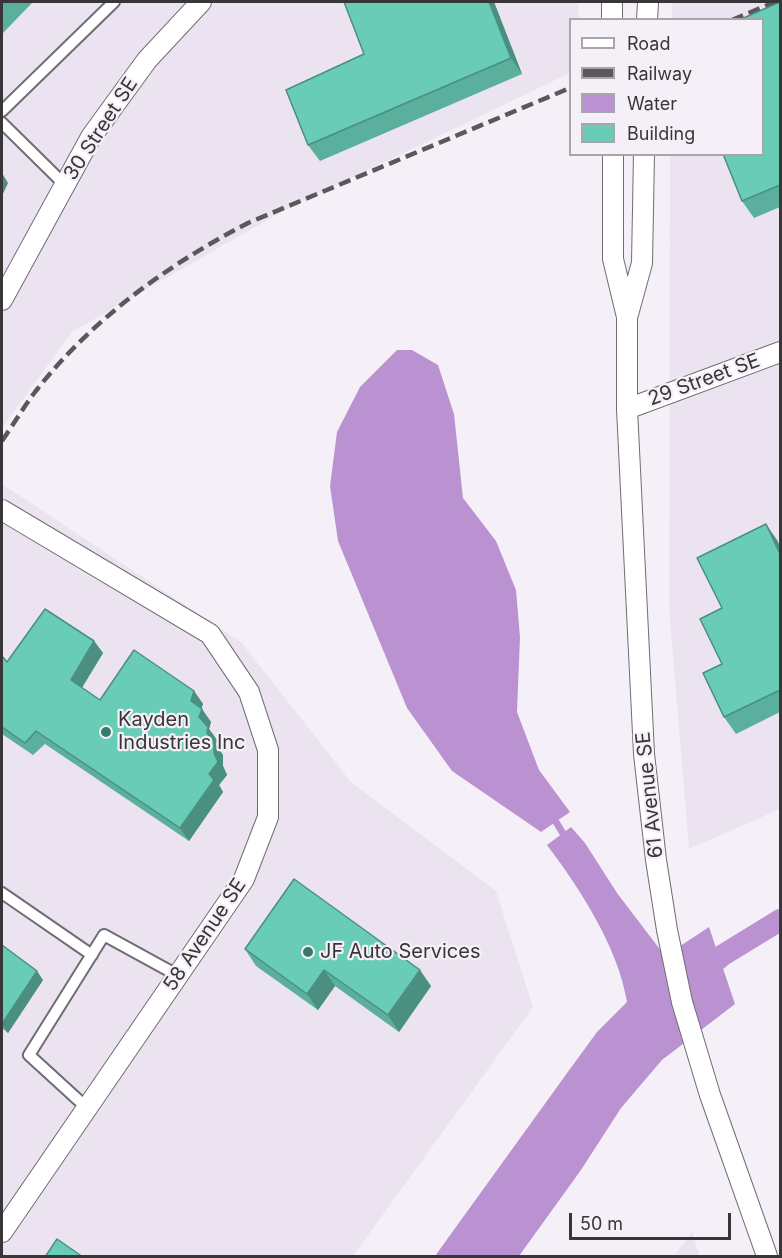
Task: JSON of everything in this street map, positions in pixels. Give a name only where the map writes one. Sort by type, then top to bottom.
[{"type":"street","name":"30 Street SE","points":[[2,300],[91,137],[147,60],[201,2]]},
{"type":"street","points":[[612,2],[612,18]]},
{"type":"street","points":[[647,18],[648,2]]},
{"type":"street","name":"61 Avenue SE","points":[[613,156],[612,259],[627,317],[627,409],[644,754],[667,930],[682,1002],[710,1095],[768,1257]]},
{"type":"street","name":"61 Avenue SE","points":[[627,317],[642,263],[645,156]]},
{"type":"street","name":"29 Street SE","points":[[627,409],[780,352]]},
{"type":"street","name":"58 Avenue SE","points":[[2,510],[210,634],[249,692],[268,750],[268,817],[244,879],[2,1232]]},
{"type":"lane","points":[[2,111],[114,2]]},
{"type":"lane","points":[[2,123],[65,185]]},
{"type":"lane","points":[[2,893],[92,955]]},
{"type":"lane","points":[[87,1108],[29,1055],[104,935],[177,975]]},
{"type":"shaded area","points":[[2,2],[578,2],[579,18],[569,18],[569,73],[283,211],[72,332],[2,428]]},
{"type":"shaded area","points":[[672,2],[780,2],[780,809],[689,849],[669,608],[670,156],[764,156],[764,18],[672,18]]},
{"type":"shaded area","points":[[2,484],[241,642],[351,782],[496,891],[533,1007],[353,1256],[2,1256]]},
{"type":"shaded area","points":[[692,1232],[700,1256],[674,1256]]},
{"type":"water","points":[[397,350],[412,350],[438,365],[454,414],[463,498],[496,541],[516,590],[520,637],[517,712],[539,770],[570,812],[541,832],[452,771],[407,708],[338,541],[330,486],[337,432],[360,387]]},
{"type":"water","points":[[571,827],[585,843],[617,893],[665,956],[709,927],[735,1004],[662,1060],[621,1108],[581,1170],[519,1256],[435,1256],[597,1032],[627,1002],[615,960],[596,919],[547,845]]},
{"type":"building","points":[[344,2],[489,2],[511,58],[308,145],[286,90],[364,54]]},
{"type":"building","points":[[780,2],[780,185],[742,201],[724,156],[764,156],[764,18],[744,18]]},
{"type":"building","points":[[766,524],[780,554],[780,690],[724,717],[703,673],[722,664],[700,619],[722,608],[697,558]]},
{"type":"building","name":"Kayden Industries Inc","points":[[45,609],[94,641],[71,680],[100,700],[134,650],[194,691],[191,701],[202,709],[199,717],[208,727],[207,733],[214,742],[214,753],[218,762],[209,774],[214,780],[180,828],[36,731],[25,743],[2,727],[2,656],[7,662]]},
{"type":"building","points":[[294,879],[420,970],[388,1015],[324,970],[307,994],[245,949]]},
{"type":"building","points":[[2,945],[37,971],[2,1024]]},
{"type":"building","points":[[57,1239],[83,1257],[45,1257]]},
{"type":"waterway","points":[[556,822],[567,840]]},
{"type":"waterway","points":[[696,977],[723,955],[780,920]]},
{"type":"railway","points":[[737,18],[775,2]]},
{"type":"railway","points":[[2,441],[35,392],[81,341],[132,296],[188,257],[248,223],[569,88]]},
{"type":"place","name":"Kayden Industries Inc","points":[[106,732]]},
{"type":"place","name":"JF Auto Services","points":[[308,952]]}]
